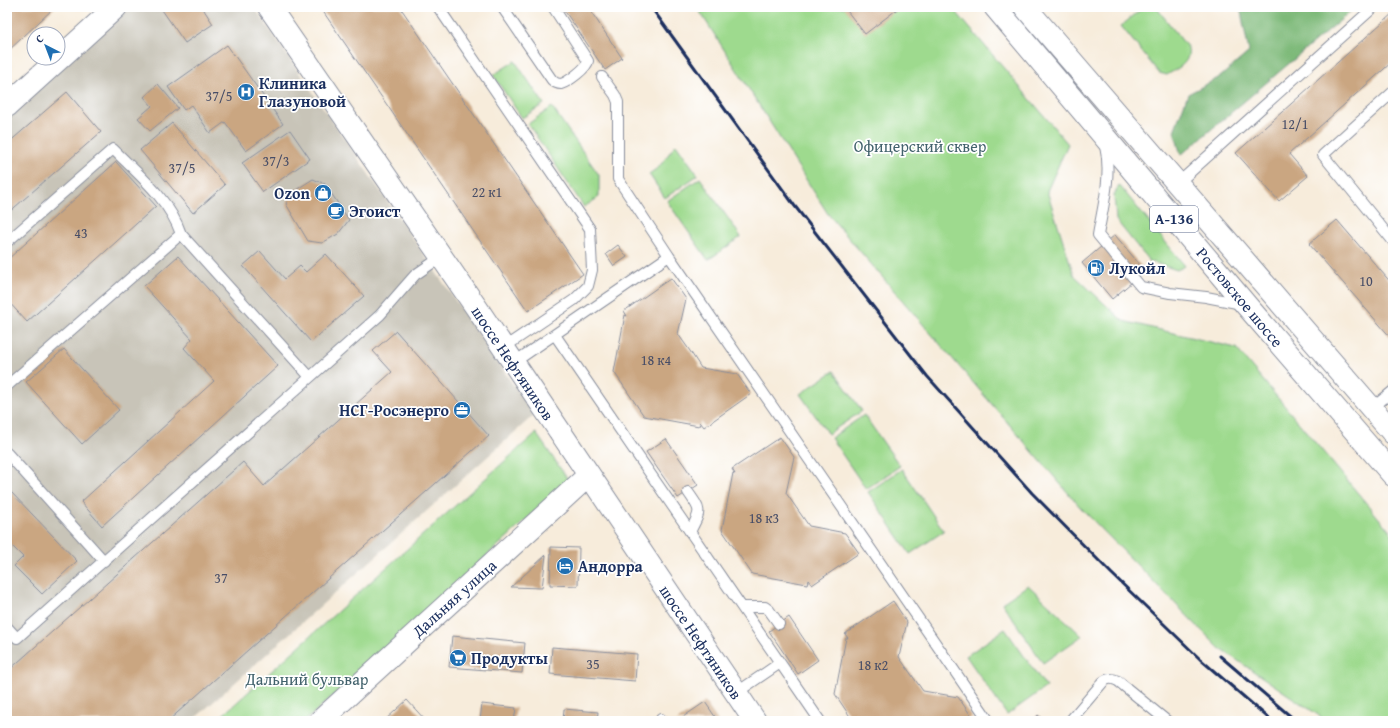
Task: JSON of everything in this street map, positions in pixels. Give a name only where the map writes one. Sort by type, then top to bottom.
[{"type":"main road","points":[[9,99],[116,7]]},
{"type":"main road","name":"шоссе Нефтяников","points":[[269,7],[441,257],[755,721]]},
{"type":"main road","name":"Ростовское шоссе","points":[[995,7],[1102,132],[1247,306],[1393,475]]},
{"type":"main road","name":"Ростовское шоссе","points":[[1034,11],[1177,184],[1393,433]]},
{"type":"main road","name":"Дальняя улица","points":[[320,721],[589,475]]},
{"type":"lane","points":[[438,7],[590,229],[592,270],[588,286],[574,300],[508,356]]},
{"type":"lane","points":[[502,7],[552,80],[559,84],[564,83],[584,69],[587,66],[588,61],[553,7]]},
{"type":"lane","points":[[1177,184],[1374,7]]},
{"type":"lane","points":[[602,77],[615,95],[618,102],[618,179],[669,256],[989,721]]},
{"type":"lane","points":[[1393,92],[1323,155],[1393,241]]},
{"type":"lane","points":[[1102,132],[1108,157],[1107,180],[1098,235],[1141,287],[1170,293],[1206,297],[1247,306]]},
{"type":"lane","points":[[7,242],[113,149],[161,197],[176,220],[181,234],[310,377]]},
{"type":"lane","points":[[7,386],[181,234]]},
{"type":"lane","points":[[508,356],[555,335],[669,256]]},
{"type":"lane","points":[[7,627],[17,638],[380,315],[415,275],[441,257]]},
{"type":"lane","points":[[555,335],[820,721]]},
{"type":"lane","points":[[1372,409],[1393,391]]},
{"type":"lane","points":[[7,453],[104,561]]},
{"type":"lane","points":[[688,492],[698,506],[699,511],[690,532]]},
{"type":"lane","points":[[742,607],[765,606],[779,624]]},
{"type":"lane","points":[[736,693],[780,663]]},
{"type":"lane","points":[[1070,721],[1103,682],[1107,679],[1114,678],[1167,721]]},
{"type":"shaded area","points":[[107,7],[254,7],[534,415],[192,721],[7,721],[7,97],[41,66],[66,66],[66,44]]},
{"type":"green space","name":"Офицерский сквер","points":[[697,7],[952,7],[1068,144],[1047,191],[1074,275],[1123,321],[1236,348],[1393,535],[1393,721],[1327,721],[1219,648],[1081,508],[828,214]]},
{"type":"green space","points":[[1144,7],[1156,7],[1188,48],[1188,58],[1186,61],[1167,75],[1159,73],[1121,26]]},
{"type":"green space","points":[[1240,7],[1356,7],[1181,155],[1174,131],[1188,94],[1220,77],[1249,52]]},
{"type":"green space","points":[[515,61],[544,104],[522,118],[493,75]]},
{"type":"green space","points":[[552,107],[599,175],[599,197],[584,207],[528,124]]},
{"type":"green space","points":[[676,144],[698,175],[665,198],[649,174],[659,167]]},
{"type":"green space","points":[[700,178],[741,237],[708,260],[667,201]]},
{"type":"green space","points":[[1119,185],[1185,266],[1177,270],[1149,261],[1116,220],[1114,195]]},
{"type":"green space","points":[[834,371],[862,411],[828,434],[800,394]]},
{"type":"green space","points":[[864,415],[900,466],[866,489],[831,438]]},
{"type":"green space","name":"Дальний бульвар","points":[[536,433],[569,481],[305,721],[216,721]]},
{"type":"green space","points":[[902,469],[944,531],[910,554],[868,492]]},
{"type":"green space","points":[[1028,585],[1082,636],[1043,663],[1002,603]]},
{"type":"green space","points":[[1005,629],[1046,687],[1007,715],[966,656]]},
{"type":"building","points":[[7,7],[55,7],[35,26],[26,26],[26,34],[7,52]]},
{"type":"building","points":[[160,7],[202,7],[213,24],[185,43]]},
{"type":"building","points":[[320,7],[400,7],[583,274],[528,311]]},
{"type":"building","points":[[562,7],[588,7],[622,58],[605,70]]},
{"type":"building","points":[[844,7],[900,7],[865,34]]},
{"type":"building","points":[[1393,13],[1393,61],[1289,154],[1308,176],[1279,201],[1236,153]]},
{"type":"building","points":[[227,45],[283,124],[246,151],[225,122],[210,133],[191,105],[184,110],[168,87]]},
{"type":"building","points":[[158,84],[178,108],[150,131],[138,118],[152,106],[144,97]]},
{"type":"building","points":[[67,92],[101,132],[7,214],[7,144]]},
{"type":"building","points":[[172,123],[225,185],[193,213],[140,150]]},
{"type":"building","points":[[290,130],[310,159],[263,192],[242,163]]},
{"type":"building","points":[[116,162],[156,206],[27,322],[7,300],[7,260]]},
{"type":"building","points":[[313,179],[325,184],[349,220],[338,234],[322,243],[308,241],[286,204],[291,193]]},
{"type":"building","points":[[1337,220],[1393,285],[1393,340],[1309,244]]},
{"type":"building","points":[[1115,235],[1145,271],[1112,299],[1082,263]]},
{"type":"building","points":[[618,245],[627,257],[614,266],[606,254]]},
{"type":"building","points":[[260,251],[285,279],[300,266],[306,272],[326,254],[364,296],[311,342],[243,266]]},
{"type":"building","points":[[178,256],[278,366],[102,526],[81,502],[214,381],[184,348],[192,339],[144,286]]},
{"type":"building","points":[[671,278],[686,299],[678,334],[701,368],[737,374],[751,394],[704,427],[700,422],[699,426],[644,416],[614,372],[625,315],[627,316],[624,311]]},
{"type":"building","points":[[396,331],[489,436],[168,721],[7,721],[7,670],[8,671],[243,462],[264,486],[392,372],[373,351]]},
{"type":"building","points":[[64,349],[119,410],[82,444],[26,382]]},
{"type":"building","points":[[780,437],[794,457],[786,493],[809,526],[845,533],[859,553],[812,585],[808,580],[807,584],[752,574],[722,530],[733,473],[735,474],[732,469]]},
{"type":"building","points":[[666,439],[698,485],[678,498],[646,452]]},
{"type":"building","points":[[10,491],[77,561],[42,594],[14,566],[23,557],[7,541],[7,494]]},
{"type":"building","name":"Андорра","points":[[551,547],[579,548],[578,586],[550,585]]},
{"type":"building","points":[[546,555],[542,588],[511,587]]},
{"type":"building","points":[[893,601],[907,622],[899,657],[923,691],[958,697],[972,717],[966,721],[853,721],[835,694],[846,638],[848,638],[845,634]]},
{"type":"building","points":[[789,617],[818,660],[798,674],[769,631]]},
{"type":"building","points":[[452,636],[525,643],[522,673],[449,667]]},
{"type":"building","points":[[552,647],[637,654],[635,681],[550,674]]},
{"type":"building","points":[[407,700],[426,721],[384,721]]},
{"type":"building","points":[[705,702],[718,721],[677,721]]},
{"type":"building","points":[[482,704],[516,708],[514,721],[480,721]]},
{"type":"building","points":[[564,709],[598,712],[597,721],[563,721]]},
{"type":"building","points":[[1038,715],[1045,721],[1033,721]]},
{"type":"railway","points":[[651,7],[794,205],[927,376],[1032,493],[1111,573],[1200,659],[1272,721]]},
{"type":"railway","points":[[1220,656],[1296,721]]},
{"type":"place","name":"Клиника Глазуновой","points":[[246,92]]},
{"type":"place","name":"Ozon","points":[[323,193]]},
{"type":"place","name":"Эгоист","points":[[336,211]]},
{"type":"place","name":"Лукойл","points":[[1096,268]]},
{"type":"place","name":"НСГ-Росэнерго","points":[[462,410]]},
{"type":"place","name":"Андорра","points":[[565,566]]},
{"type":"place","name":"Продукты","points":[[458,658]]}]
